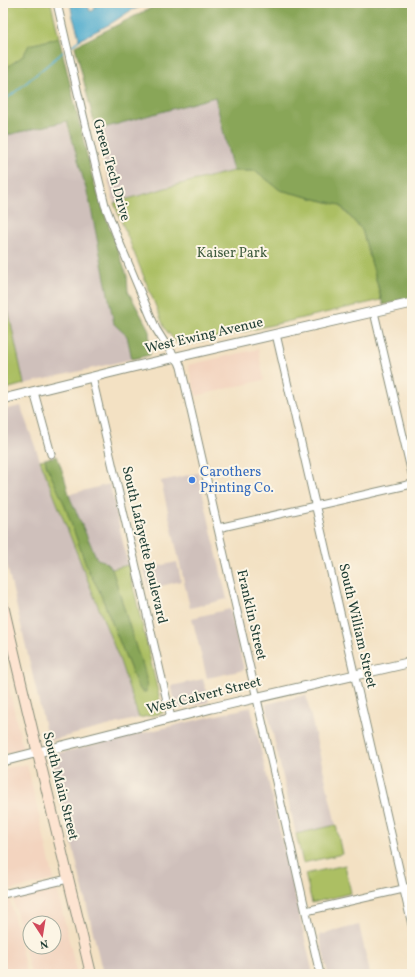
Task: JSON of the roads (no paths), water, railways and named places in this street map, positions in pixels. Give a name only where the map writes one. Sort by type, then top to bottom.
[{"type":"main road","name":"South Main Street","points":[[3,605],[6,628],[55,822],[91,974]]},
{"type":"street","name":"Green Tech Drive","points":[[58,3],[101,191],[109,216],[151,319],[161,339],[175,357]]},
{"type":"street","name":"West Ewing Avenue","points":[[3,399],[175,357],[412,303]]},
{"type":"street","points":[[374,312],[412,474]]},
{"type":"street","name":"South William Street","points":[[276,334],[412,925]]},
{"type":"street","name":"Franklin Street","points":[[175,357],[179,362],[182,373],[320,974]]},
{"type":"street","name":"South Lafayette Boulevard","points":[[92,377],[171,718]]},
{"type":"street","points":[[34,392],[51,454]]},
{"type":"street","points":[[218,528],[412,484]]},
{"type":"street","name":"West Calvert Street","points":[[3,761],[171,718],[412,662]]},
{"type":"street","points":[[3,894],[68,879]]},
{"type":"street","points":[[306,911],[412,887]]},
{"type":"water","points":[[87,3],[90,11],[93,11],[95,3],[149,3],[130,11],[110,24],[79,40],[71,5]]},
{"type":"waterway","points":[[71,46],[79,40]]},
{"type":"waterway","points":[[3,102],[63,52]]},
{"type":"place","name":"Carothers Printing Co.","points":[[192,480]]},
{"type":"park label","name":"Kaiser Park","points":[[232,253]]}]
